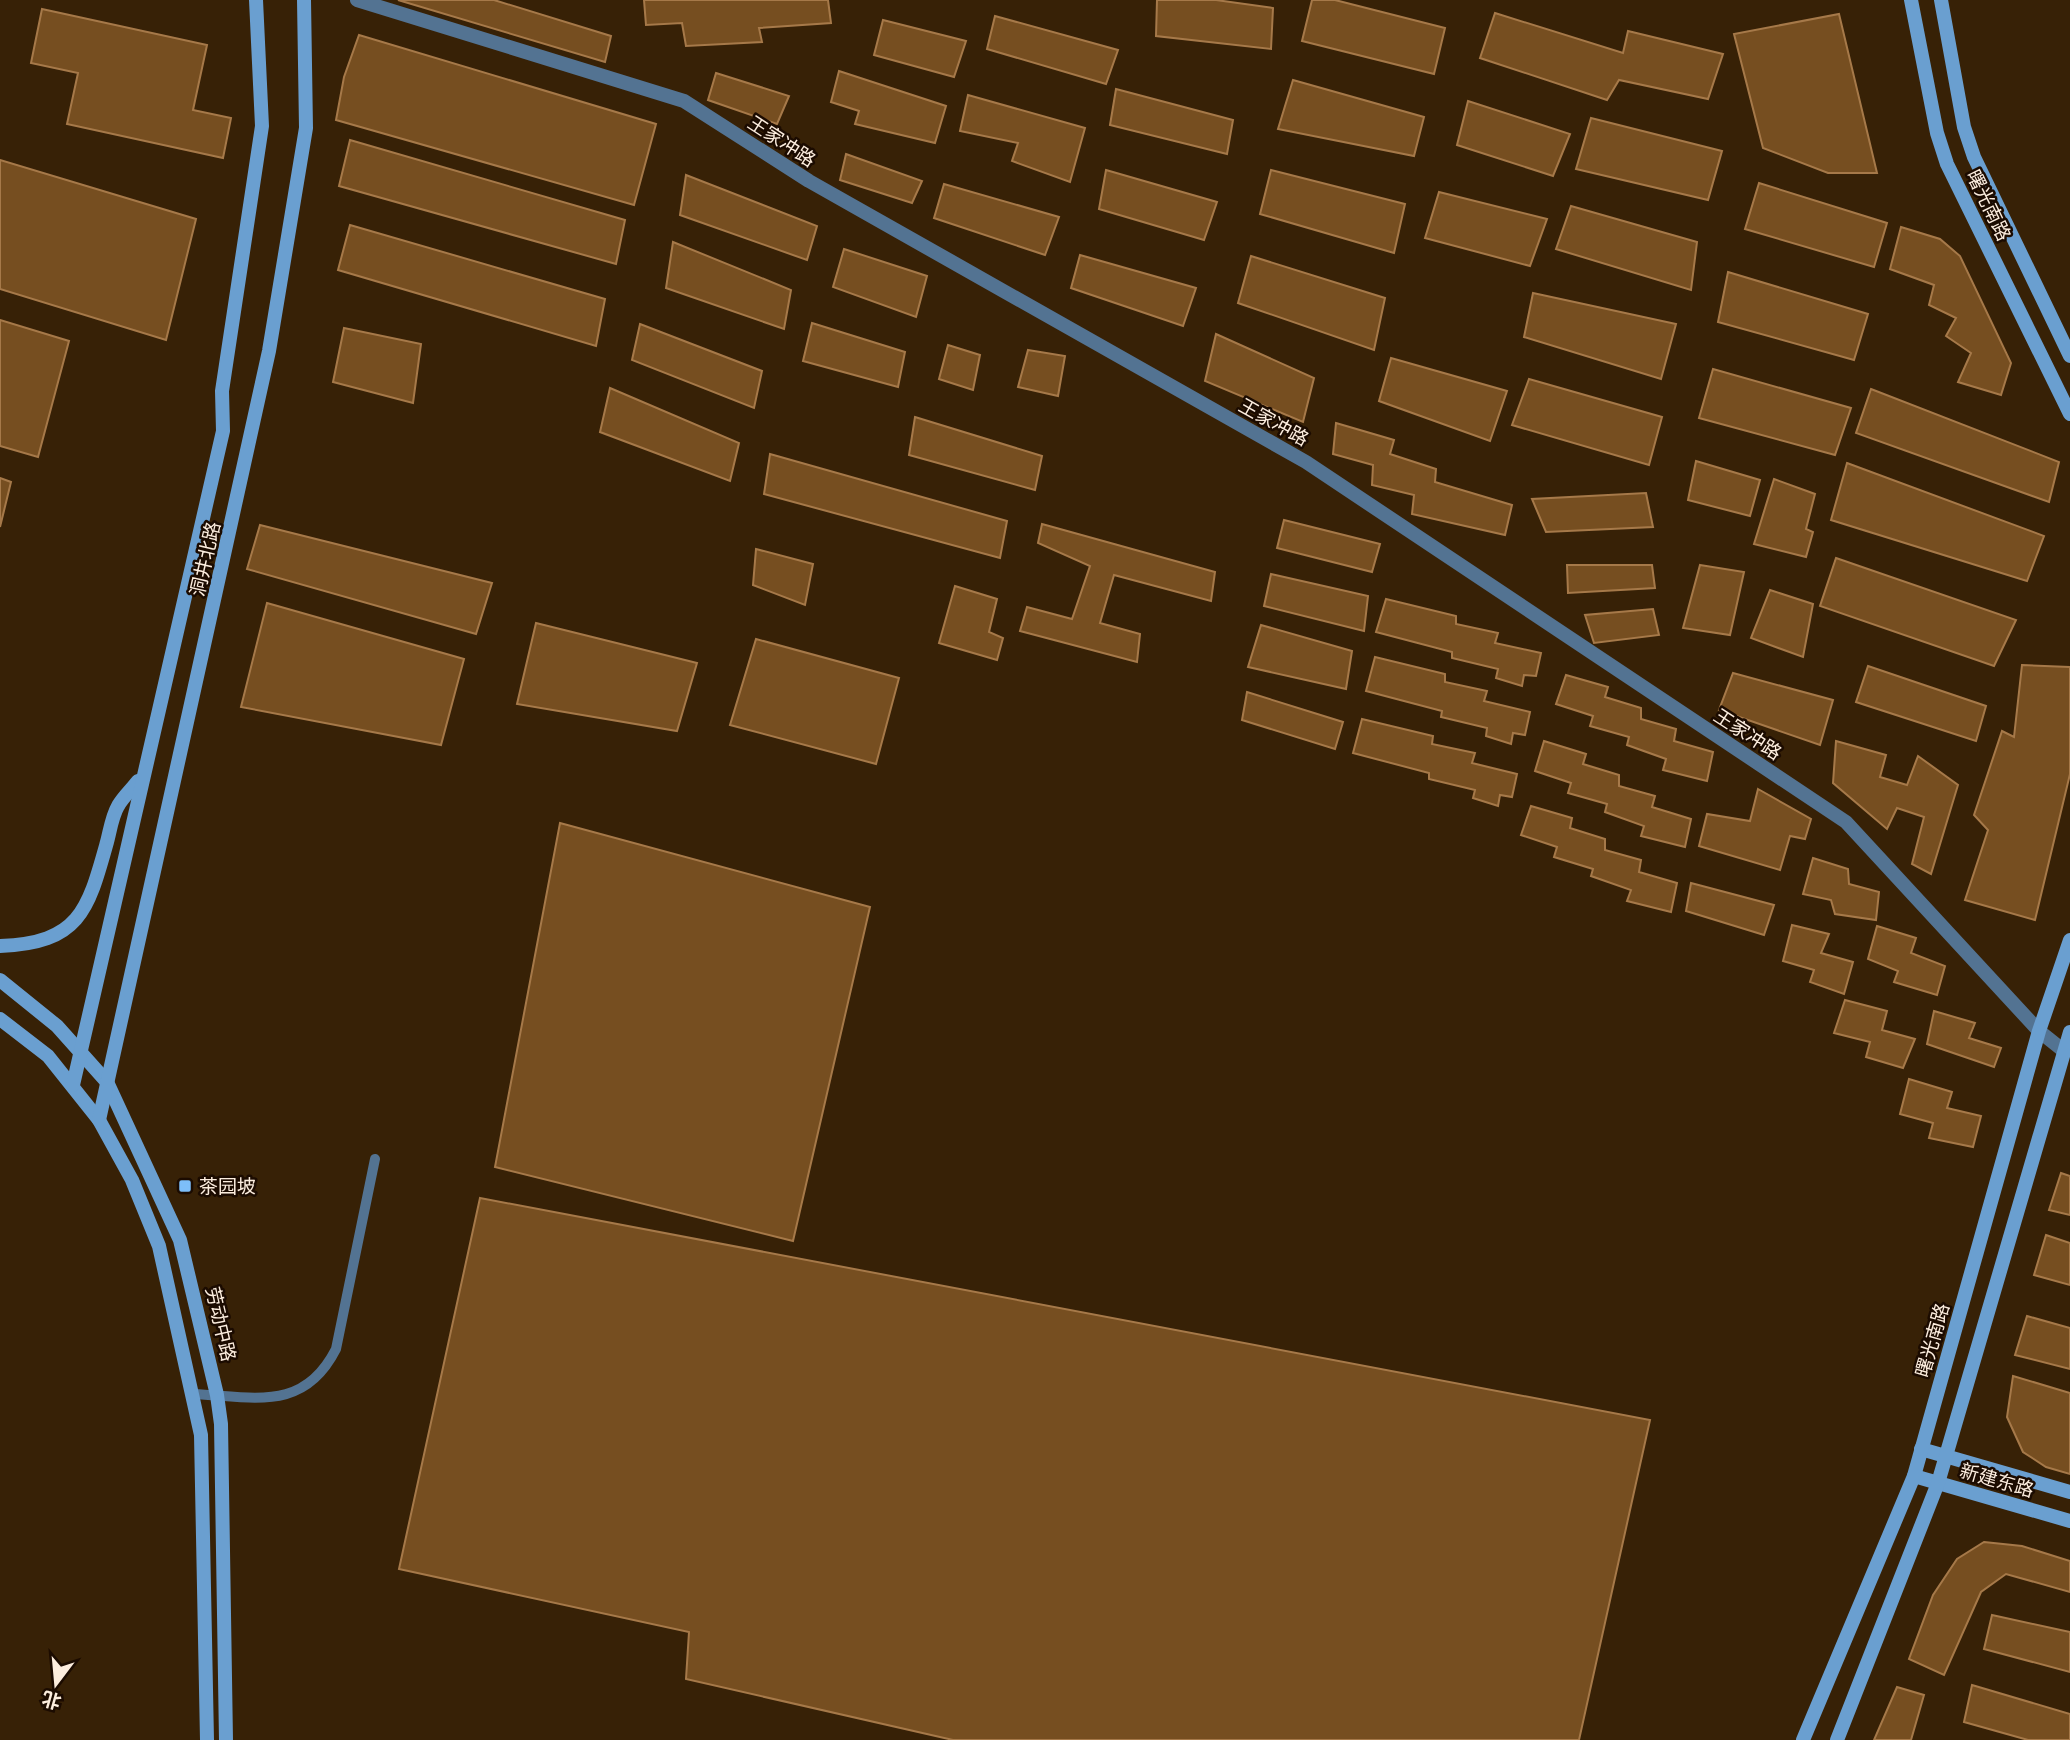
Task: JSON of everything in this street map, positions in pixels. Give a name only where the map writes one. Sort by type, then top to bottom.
[{"type":"main road","name":"洞井北路","points":[[73,1085],[141,777],[223,431],[222,391],[262,126],[256,0]]},
{"type":"main road","name":"洞井北路","points":[[99,1120],[269,351],[306,128],[304,0]]},
{"type":"main road","name":"曙光南路","points":[[1910,0],[1937,133],[1947,163],[2070,414]]},
{"type":"main road","name":"曙光南路","points":[[1941,0],[1964,127],[1974,157],[2070,356]]},
{"type":"main road","points":[[0,946],[26,945],[54,934],[68,926],[88,905],[117,807],[141,777]]},
{"type":"main road","name":"曙光南路","points":[[1803,1740],[1914,1476],[2039,1031],[2070,940]]},
{"type":"main road","name":"劳动中路","points":[[0,980],[33,1005],[81,1049],[107,1083],[180,1240],[217,1395],[224,1509],[226,1740]]},
{"type":"main road","points":[[0,1019],[48,1056],[99,1120],[153,1226],[194,1394],[201,1435],[207,1740]]},
{"type":"main road","points":[[1837,1740],[1938,1483],[2070,1032]]},
{"type":"main road","name":"新建东路","points":[[1922,1450],[2070,1492]]},
{"type":"main road","name":"新建东路","points":[[1914,1476],[2070,1521]]},
{"type":"street","name":"王家冲路","points":[[357,0],[684,101],[809,181],[1306,462],[1846,822],[2039,1031],[2064,1051]]},
{"type":"lane","points":[[194,1394],[262,1398],[295,1394],[325,1371],[336,1349],[375,1159]]},
{"type":"building","points":[[398,0],[494,0],[611,36],[605,62]]},
{"type":"building","points":[[644,0],[828,0],[831,23],[759,28],[762,42],[686,46],[682,23],[646,25]]},
{"type":"building","points":[[1157,0],[1216,0],[1273,8],[1271,49],[1156,36]]},
{"type":"building","points":[[1312,0],[1335,0],[1445,28],[1434,74],[1302,41]]},
{"type":"building","points":[[42,9],[207,45],[193,110],[231,118],[223,158],[67,124],[78,73],[31,63]]},
{"type":"building","points":[[1495,13],[1623,53],[1628,31],[1723,54],[1708,99],[1619,80],[1607,100],[1480,58]]},
{"type":"building","points":[[1839,14],[1877,173],[1828,173],[1763,148],[1734,34]]},
{"type":"building","points":[[995,16],[1118,50],[1106,84],[987,49]]},
{"type":"building","points":[[883,20],[966,41],[954,77],[874,55]]},
{"type":"building","points":[[359,35],[656,124],[634,205],[336,120],[344,77]]},
{"type":"building","points":[[839,71],[946,106],[935,143],[855,124],[859,111],[831,102]]},
{"type":"building","points":[[716,73],[789,96],[777,124],[708,100]]},
{"type":"building","points":[[1293,80],[1424,117],[1414,156],[1278,129]]},
{"type":"building","points":[[1116,89],[1233,120],[1227,154],[1110,125]]},
{"type":"building","points":[[968,95],[1085,128],[1070,182],[1012,161],[1018,143],[960,131]]},
{"type":"building","points":[[1468,101],[1570,134],[1553,176],[1457,145]]},
{"type":"building","points":[[1591,118],[1722,151],[1708,200],[1576,169]]},
{"type":"building","points":[[350,140],[625,220],[616,264],[339,186]]},
{"type":"building","points":[[846,154],[922,181],[912,203],[840,180]]},
{"type":"building","points":[[0,160],[196,219],[166,340],[0,289]]},
{"type":"building","points":[[1106,170],[1217,202],[1204,240],[1099,209]]},
{"type":"building","points":[[1271,170],[1405,204],[1394,253],[1260,214]]},
{"type":"building","points":[[686,175],[817,226],[807,260],[680,215]]},
{"type":"building","points":[[1759,183],[1887,223],[1874,267],[1745,229]]},
{"type":"building","points":[[944,184],[1059,217],[1045,255],[934,218]]},
{"type":"building","points":[[1439,192],[1547,219],[1530,266],[1425,238]]},
{"type":"building","points":[[1571,206],[1697,242],[1691,290],[1556,249]]},
{"type":"building","points":[[350,225],[605,299],[596,346],[338,270]]},
{"type":"building","points":[[1901,227],[1940,239],[1960,256],[2011,363],[2001,395],[1958,382],[1971,353],[1946,336],[1956,318],[1929,305],[1934,285],[1890,269]]},
{"type":"building","points":[[673,242],[791,290],[784,329],[666,288]]},
{"type":"building","points":[[844,249],[927,276],[916,317],[833,287]]},
{"type":"building","points":[[1080,255],[1196,288],[1183,326],[1071,288]]},
{"type":"building","points":[[1251,256],[1385,298],[1374,350],[1238,303]]},
{"type":"building","points":[[1728,272],[1868,314],[1854,360],[1718,322]]},
{"type":"building","points":[[1533,293],[1676,324],[1661,379],[1524,337]]},
{"type":"building","points":[[0,320],[69,341],[38,457],[0,446]]},
{"type":"building","points":[[812,323],[905,352],[898,387],[803,361]]},
{"type":"building","points":[[640,324],[762,371],[754,408],[632,360]]},
{"type":"building","points":[[344,328],[421,344],[413,403],[333,382]]},
{"type":"building","points":[[1216,334],[1314,378],[1303,422],[1205,381]]},
{"type":"building","points":[[948,345],[980,355],[973,390],[939,379]]},
{"type":"building","points":[[1028,350],[1065,356],[1058,396],[1018,387]]},
{"type":"building","points":[[1391,358],[1507,391],[1490,441],[1379,401]]},
{"type":"building","points":[[1713,369],[1851,408],[1835,455],[1699,418]]},
{"type":"building","points":[[1529,379],[1662,417],[1649,465],[1512,425]]},
{"type":"building","points":[[610,388],[739,443],[730,481],[600,432]]},
{"type":"building","points":[[1871,389],[2059,462],[2049,502],[1856,433]]},
{"type":"building","points":[[915,417],[1042,456],[1035,490],[909,455]]},
{"type":"building","points":[[1336,423],[1394,440],[1390,454],[1436,469],[1435,482],[1512,505],[1505,535],[1412,514],[1414,495],[1372,485],[1373,465],[1333,454]]},
{"type":"building","points":[[770,454],[1007,521],[1000,558],[764,494]]},
{"type":"building","points":[[1696,461],[1760,480],[1750,516],[1688,500]]},
{"type":"building","points":[[1847,463],[2044,536],[2027,581],[1831,520]]},
{"type":"building","points":[[0,478],[11,482],[0,527]]},
{"type":"building","points":[[1774,479],[1815,494],[1806,529],[1813,532],[1806,557],[1754,544]]},
{"type":"building","points":[[1646,493],[1653,527],[1546,532],[1532,499]]},
{"type":"building","points":[[1284,520],[1380,544],[1372,572],[1277,548]]},
{"type":"building","points":[[1042,524],[1215,572],[1211,601],[1114,575],[1100,623],[1140,634],[1137,662],[1020,631],[1027,607],[1072,619],[1090,566],[1038,543]]},
{"type":"building","points":[[260,525],[492,583],[476,634],[247,569]]},
{"type":"building","points":[[756,549],[813,564],[805,605],[753,585]]},
{"type":"building","points":[[1836,558],[2016,620],[1994,666],[1820,606]]},
{"type":"building","points":[[1567,565],[1652,565],[1655,588],[1568,593]]},
{"type":"building","points":[[1700,565],[1744,572],[1730,635],[1683,628]]},
{"type":"building","points":[[1271,574],[1368,596],[1364,631],[1264,606]]},
{"type":"building","points":[[955,586],[997,599],[989,632],[1003,638],[997,660],[939,643]]},
{"type":"building","points":[[1770,590],[1813,604],[1803,657],[1751,638]]},
{"type":"building","points":[[1386,599],[1456,616],[1456,624],[1498,633],[1495,643],[1541,653],[1536,676],[1524,675],[1522,686],[1496,678],[1498,669],[1452,658],[1452,652],[1376,632]]},
{"type":"building","points":[[267,603],[464,659],[441,745],[241,707]]},
{"type":"building","points":[[1653,609],[1659,635],[1594,643],[1585,615]]},
{"type":"building","points":[[536,623],[697,663],[677,731],[517,704]]},
{"type":"building","points":[[1261,625],[1352,651],[1346,689],[1248,667]]},
{"type":"building","points":[[756,639],[899,678],[876,764],[730,725]]},
{"type":"building","points":[[1375,657],[1445,674],[1445,682],[1487,691],[1484,701],[1530,712],[1525,735],[1513,733],[1511,744],[1486,736],[1487,728],[1441,717],[1442,711],[1366,691]]},
{"type":"building","points":[[2022,665],[2070,667],[2070,774],[2035,920],[1965,900],[1988,830],[1974,815],[2002,731],[2014,737]]},
{"type":"building","points":[[1868,666],[1986,706],[1976,741],[1856,702]]},
{"type":"building","points":[[1733,673],[1833,700],[1820,745],[1719,710]]},
{"type":"building","points":[[1566,675],[1608,687],[1605,697],[1641,708],[1641,719],[1676,729],[1674,741],[1713,752],[1707,781],[1663,770],[1666,759],[1627,745],[1629,737],[1590,726],[1593,716],[1556,704]]},
{"type":"building","points":[[1247,692],[1343,722],[1335,749],[1242,720]]},
{"type":"building","points":[[1362,719],[1433,736],[1432,744],[1475,753],[1472,763],[1517,774],[1512,797],[1500,795],[1498,806],[1473,798],[1475,790],[1429,779],[1429,773],[1353,753]]},
{"type":"building","points":[[1544,741],[1586,754],[1583,764],[1619,775],[1619,786],[1655,796],[1652,807],[1691,819],[1685,847],[1641,836],[1644,826],[1605,812],[1607,804],[1568,793],[1571,783],[1535,771]]},
{"type":"building","points":[[1836,741],[1886,755],[1880,777],[1907,785],[1918,756],[1958,785],[1931,874],[1912,864],[1924,817],[1897,808],[1887,829],[1833,783]]},
{"type":"building","points":[[1758,789],[1811,819],[1805,839],[1790,836],[1780,870],[1699,846],[1707,814],[1750,821]]},
{"type":"building","points":[[1531,806],[1572,818],[1570,828],[1605,839],[1605,850],[1641,860],[1639,872],[1677,883],[1671,912],[1627,901],[1631,890],[1591,876],[1593,869],[1554,857],[1557,847],[1521,835]]},
{"type":"building","points":[[560,823],[870,907],[793,1241],[495,1167]]},
{"type":"building","points":[[1813,858],[1848,869],[1849,884],[1879,892],[1876,920],[1835,914],[1831,900],[1803,894]]},
{"type":"building","points":[[1691,883],[1774,905],[1764,935],[1686,911]]},
{"type":"building","points":[[1792,925],[1829,934],[1821,953],[1853,962],[1844,994],[1810,982],[1814,970],[1783,961]]},
{"type":"building","points":[[1877,926],[1916,938],[1911,953],[1945,966],[1937,995],[1894,982],[1898,971],[1868,959]]},
{"type":"building","points":[[1845,1000],[1887,1011],[1882,1030],[1915,1039],[1903,1068],[1866,1057],[1870,1042],[1834,1033]]},
{"type":"building","points":[[1934,1011],[1975,1023],[1969,1038],[2001,1048],[1994,1067],[1927,1044]]},
{"type":"building","points":[[1909,1079],[1952,1092],[1947,1108],[1981,1116],[1973,1147],[1929,1138],[1933,1123],[1900,1114]]},
{"type":"building","points":[[2061,1173],[2070,1176],[2070,1215],[2049,1210]]},
{"type":"building","points":[[480,1198],[1650,1420],[1579,1740],[953,1740],[686,1679],[689,1632],[399,1569]]},
{"type":"building","points":[[2046,1235],[2070,1243],[2070,1285],[2034,1275]]},
{"type":"building","points":[[2027,1316],[2070,1328],[2070,1369],[2015,1355]]},
{"type":"building","points":[[2013,1376],[2070,1393],[2070,1474],[2046,1467],[2023,1452],[2007,1417]]},
{"type":"building","points":[[1984,1542],[2022,1546],[2070,1561],[2070,1592],[2006,1574],[1981,1592],[1944,1675],[1909,1659],[1933,1595],[1957,1559]]},
{"type":"building","points":[[1992,1615],[2070,1632],[2070,1672],[1984,1649]]},
{"type":"building","points":[[1972,1685],[2070,1714],[2070,1740],[2028,1740],[1964,1722]]},
{"type":"building","points":[[1897,1687],[1924,1695],[1911,1740],[1874,1740]]},
{"type":"place","name":"茶园坡","points":[[185,1186]]}]
